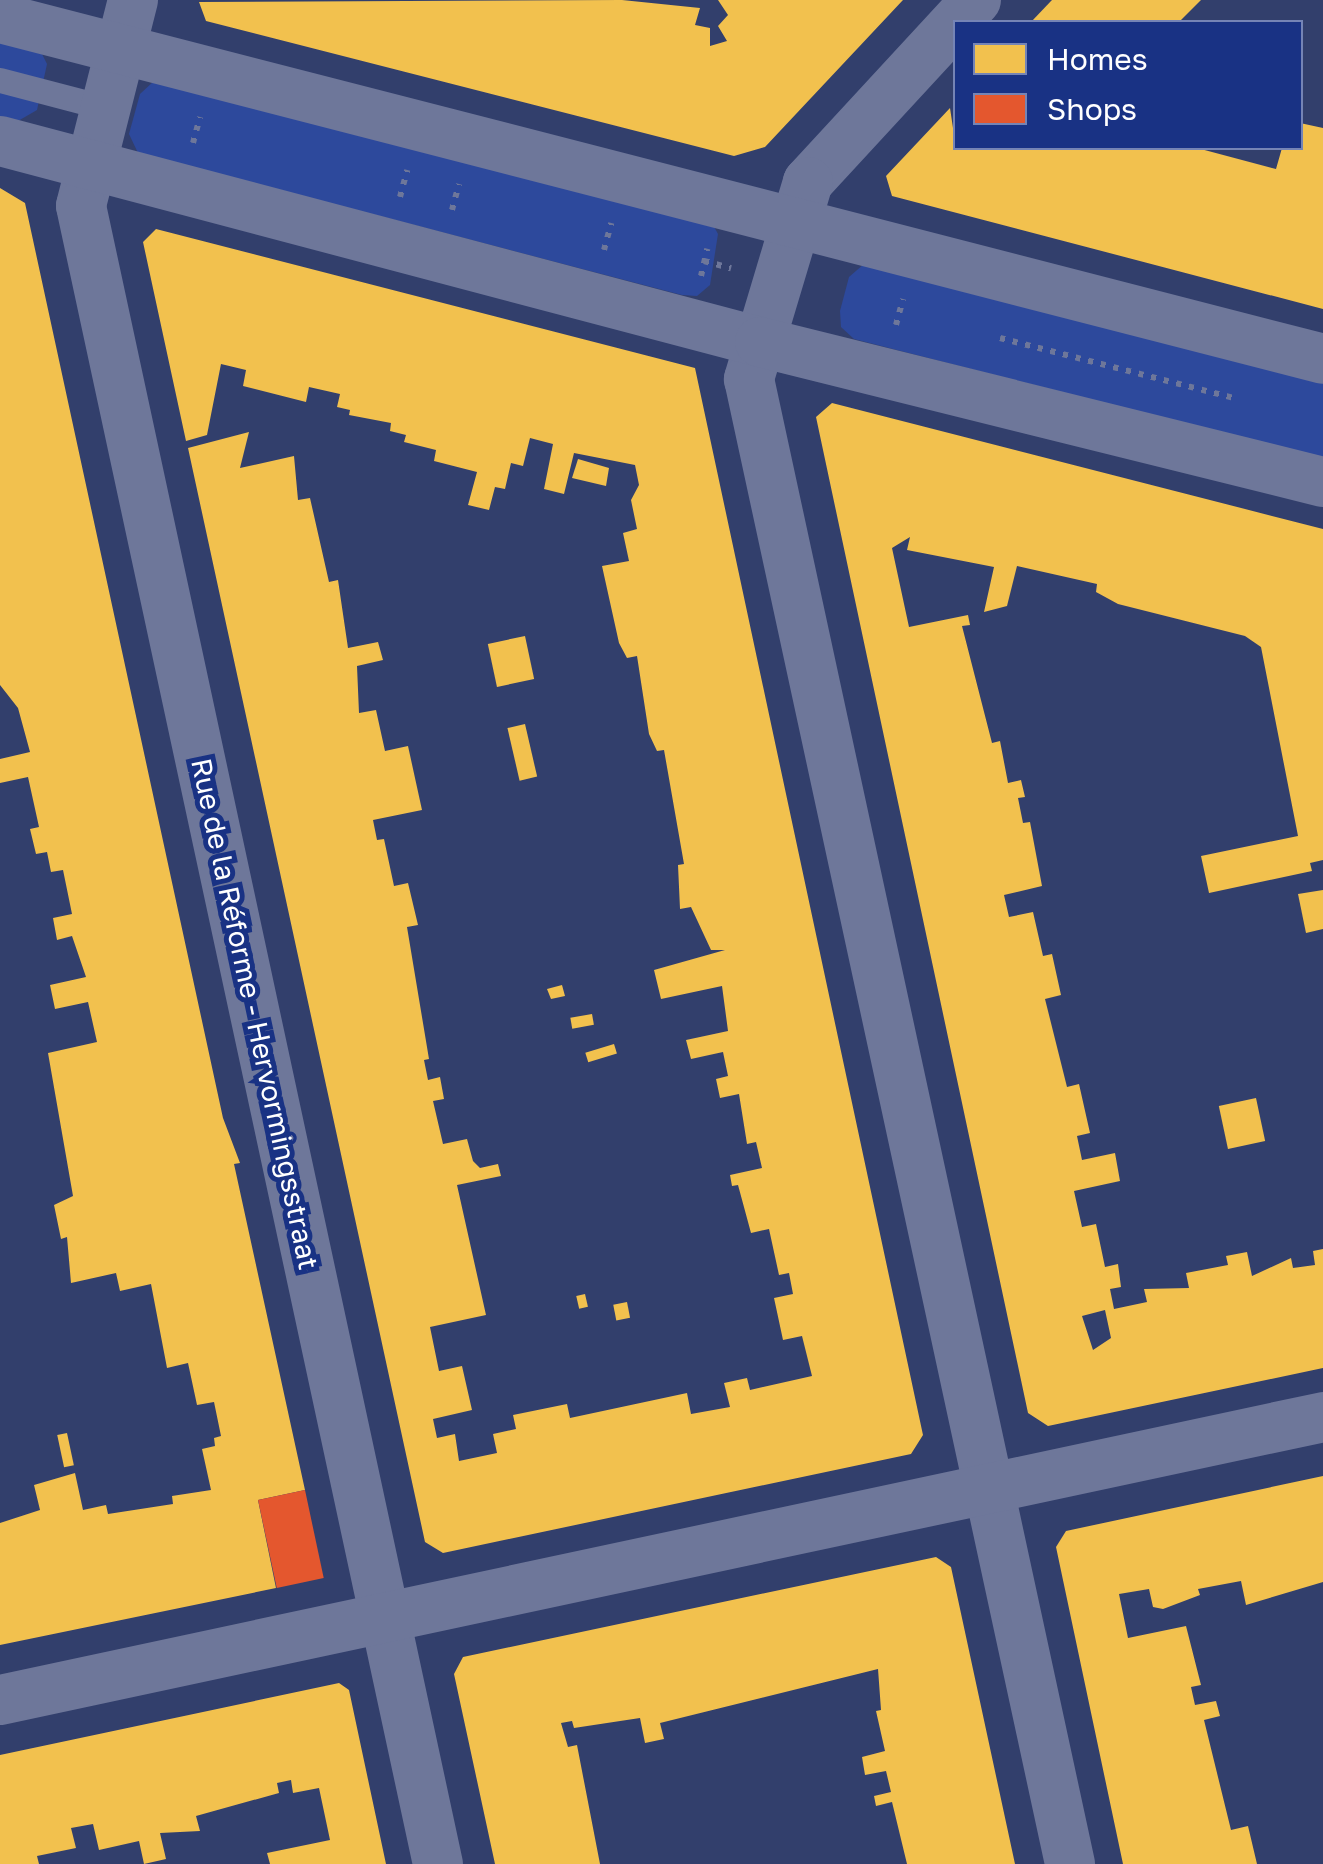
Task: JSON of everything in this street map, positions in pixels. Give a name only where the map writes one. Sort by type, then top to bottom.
[{"type":"street","name":"Rue de la Réforme - Hervormingsstraat","points":[[134,0],[116,50],[80,206],[438,1864]]},
{"type":"street","points":[[958,20],[976,0]]},
{"type":"street","points":[[0,18],[796,220],[1323,359]]},
{"type":"street","points":[[953,25],[808,182],[750,379],[1070,1864]]},
{"type":"street","points":[[0,141],[760,342],[1323,482]]},
{"type":"street","points":[[0,1700],[1323,1417]]},
{"type":"lane","points":[[0,80],[103,108]]},
{"type":"path","points":[[188,106],[202,109],[192,149]]},
{"type":"path","points":[[178,146],[210,154]]},
{"type":"path","points":[[390,158],[426,167]]},
{"type":"path","points":[[398,203],[409,163]]},
{"type":"path","points":[[444,172],[462,176],[451,216]]},
{"type":"path","points":[[380,198],[416,207]]},
{"type":"path","points":[[594,211],[629,220]]},
{"type":"path","points":[[434,212],[470,221]]},
{"type":"path","points":[[603,256],[612,216]]},
{"type":"path","points":[[683,276],[700,280],[710,241],[693,237]]},
{"type":"path","points":[[584,251],[619,260]]},
{"type":"path","points":[[704,261],[731,268]]},
{"type":"path","points":[[889,288],[921,296]]},
{"type":"path","points":[[895,332],[904,292]]},
{"type":"path","points":[[879,327],[912,336]]},
{"type":"path","points":[[998,348],[1003,328]]},
{"type":"path","points":[[1000,338],[1232,398]]},
{"type":"shaded area","points":[[0,40],[41,52],[47,64],[37,110],[18,121],[0,118]]},
{"type":"shaded area","points":[[154,81],[712,223],[718,234],[710,285],[697,296],[682,295],[138,153],[129,134],[140,94]]},
{"type":"shaded area","points":[[864,264],[1323,379],[1323,459],[854,339],[841,327],[840,311],[849,277]]},
{"type":"building: Homes","points":[[622,0],[700,8],[695,25],[710,28],[710,46],[727,41],[718,26],[728,15],[718,0],[903,0],[765,147],[734,156],[206,21],[199,2]]},
{"type":"building: Homes","points":[[1052,0],[1201,0],[1181,20],[1033,20]]},
{"type":"building: Homes","points":[[950,108],[953,150],[1205,150],[1276,169],[1281,150],[1303,150],[1303,124],[1323,128],[1323,309],[892,196],[886,176]]},
{"type":"building: Homes","points":[[0,188],[25,203],[223,1118],[240,1163],[234,1164],[305,1490],[258,1500],[276,1588],[0,1645],[0,1523],[40,1510],[34,1485],[75,1473],[83,1510],[106,1505],[108,1514],[173,1504],[172,1496],[211,1490],[202,1449],[215,1446],[214,1438],[221,1436],[214,1402],[197,1405],[188,1363],[167,1368],[151,1284],[120,1291],[116,1273],[71,1283],[67,1237],[61,1239],[54,1205],[73,1196],[48,1053],[97,1042],[88,1002],[55,1009],[50,985],[86,977],[72,936],[57,940],[53,918],[72,914],[63,870],[51,872],[47,852],[36,854],[30,829],[39,827],[28,777],[0,783],[0,759],[30,752],[18,708],[0,685]]},
{"type":"building: Homes","points":[[156,229],[695,368],[923,1435],[911,1454],[443,1553],[425,1542],[188,448],[249,432],[240,468],[294,456],[298,500],[310,498],[329,582],[338,580],[348,648],[378,642],[383,660],[357,666],[359,713],[376,710],[385,751],[408,746],[422,810],[373,820],[377,840],[384,839],[394,886],[408,883],[418,925],[407,927],[429,1059],[424,1060],[428,1080],[440,1077],[444,1099],[433,1101],[443,1144],[467,1139],[473,1161],[480,1168],[498,1164],[501,1176],[457,1185],[486,1315],[430,1327],[439,1371],[462,1366],[472,1410],[433,1419],[437,1438],[455,1434],[459,1461],[497,1453],[493,1434],[516,1429],[513,1415],[567,1404],[570,1418],[687,1393],[691,1414],[730,1407],[724,1383],[747,1378],[750,1390],[812,1376],[802,1336],[783,1340],[774,1298],[793,1294],[789,1273],[779,1275],[769,1229],[751,1233],[738,1185],[732,1186],[730,1175],[762,1168],[756,1142],[747,1144],[739,1094],[720,1098],[716,1079],[728,1076],[723,1052],[691,1059],[686,1040],[728,1031],[722,986],[661,999],[654,970],[725,950],[711,950],[691,907],[680,909],[678,865],[684,864],[664,750],[657,751],[649,734],[637,656],[627,658],[619,643],[602,566],[629,561],[623,533],[637,529],[631,500],[639,485],[635,465],[574,453],[564,494],[544,489],[553,444],[530,438],[523,466],[511,463],[505,489],[495,487],[489,510],[468,505],[477,472],[434,461],[436,450],[404,442],[406,435],[390,431],[391,423],[349,415],[350,410],[337,407],[340,394],[309,387],[306,402],[243,386],[246,370],[221,364],[207,435],[186,441],[143,242]]},
{"type":"building: Homes","points":[[832,403],[1323,529],[1323,860],[1310,863],[1312,871],[1209,893],[1201,856],[1298,836],[1261,647],[1245,636],[1118,604],[1096,592],[1097,584],[1017,566],[1007,606],[984,612],[994,567],[907,550],[910,537],[892,548],[909,627],[968,615],[970,625],[962,626],[992,743],[1000,741],[1008,783],[1021,780],[1025,797],[1018,798],[1023,823],[1030,822],[1042,886],[1004,895],[1009,917],[1033,912],[1043,956],[1052,954],[1061,995],[1045,999],[1067,1087],[1079,1084],[1090,1133],[1077,1136],[1082,1160],[1115,1153],[1120,1181],[1074,1191],[1082,1227],[1096,1224],[1105,1267],[1118,1264],[1121,1287],[1110,1289],[1114,1309],[1147,1302],[1144,1289],[1189,1288],[1186,1273],[1228,1265],[1226,1256],[1247,1252],[1252,1276],[1291,1258],[1293,1268],[1315,1265],[1313,1251],[1323,1249],[1323,1368],[1048,1426],[1028,1413],[816,417]],"holes":[[[1105,1310],[1111,1338],[1093,1350],[1082,1316]]]},
{"type":"building: Homes","points":[[578,459],[609,468],[606,486],[572,478]]},
{"type":"building: Homes","points":[[525,636],[534,679],[497,687],[488,644]]},
{"type":"building: Homes","points":[[525,724],[537,777],[520,781],[507,728]]},
{"type":"building: Homes","points":[[1323,890],[1323,929],[1306,933],[1298,894]]},
{"type":"building: Homes","points":[[562,985],[565,996],[551,999],[547,989]]},
{"type":"building: Homes","points":[[592,1014],[594,1025],[572,1029],[570,1018]]},
{"type":"building: Homes","points":[[614,1044],[617,1054],[588,1062],[585,1053]]},
{"type":"building: Homes","points":[[1256,1098],[1265,1141],[1228,1149],[1219,1106]]},
{"type":"building: Homes","points":[[585,1294],[588,1307],[579,1309],[576,1296]]},
{"type":"building: Homes","points":[[627,1302],[630,1318],[616,1320],[613,1305]]},
{"type":"building: Homes","points":[[67,1433],[74,1465],[64,1467],[57,1435]]},
{"type":"building: Homes","points":[[1323,1476],[1323,1582],[1246,1605],[1241,1581],[1198,1589],[1200,1595],[1163,1609],[1153,1607],[1149,1589],[1119,1594],[1128,1638],[1186,1626],[1201,1685],[1191,1687],[1195,1705],[1216,1701],[1220,1716],[1204,1720],[1231,1830],[1248,1826],[1257,1864],[1123,1864],[1056,1547],[1066,1531]]},
{"type":"building: Homes","points":[[936,1557],[951,1567],[1015,1864],[907,1864],[892,1802],[876,1806],[874,1796],[891,1792],[886,1771],[865,1775],[862,1757],[885,1751],[876,1711],[881,1710],[878,1669],[660,1723],[664,1739],[645,1743],[640,1718],[574,1728],[572,1721],[561,1723],[568,1747],[577,1745],[600,1864],[495,1864],[454,1674],[463,1657]]},
{"type":"building: Homes","points":[[339,1683],[349,1690],[386,1864],[270,1864],[267,1853],[330,1840],[319,1788],[293,1793],[291,1780],[277,1783],[279,1793],[196,1816],[200,1831],[160,1833],[166,1859],[144,1864],[139,1841],[99,1850],[93,1824],[71,1828],[76,1848],[37,1856],[39,1864],[0,1864],[0,1755]]},
{"type":"building: Shops","points":[[305,1490],[324,1578],[277,1588],[258,1500]]}]
